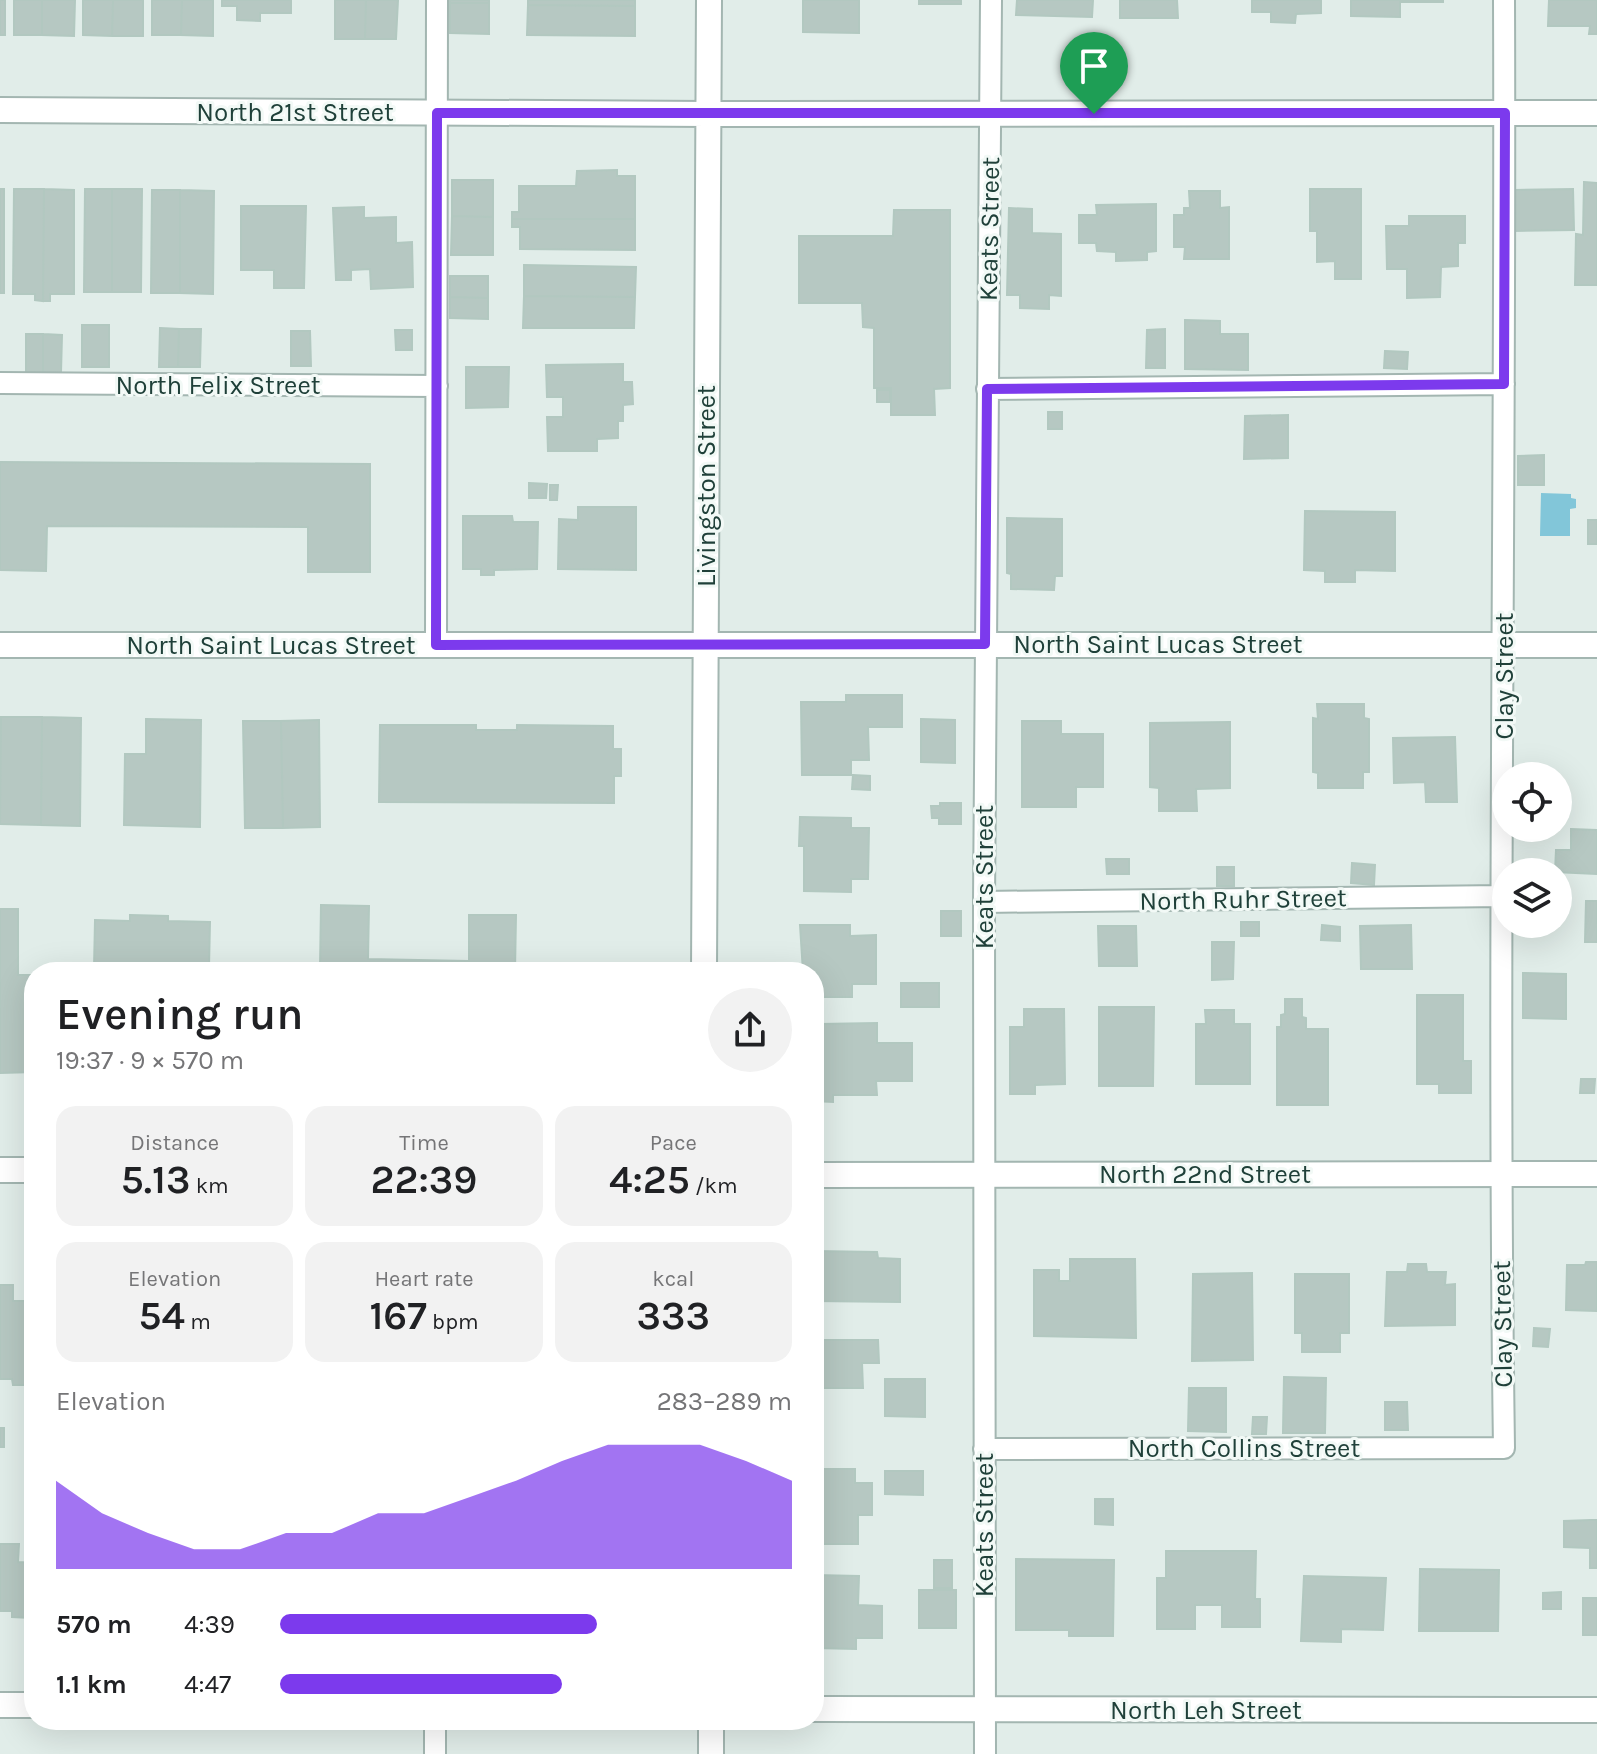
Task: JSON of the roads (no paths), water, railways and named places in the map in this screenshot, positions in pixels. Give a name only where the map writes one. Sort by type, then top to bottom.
[{"type":"street","name":"Livingston Street","points":[[704,962],[709,0]]},
{"type":"street","name":"North 21st Street","points":[[0,110],[707,114],[1597,113]]},
{"type":"street","name":"North Saint Lucas Street","points":[[0,645],[1597,645]]},
{"type":"street","points":[[0,1170],[24,1170]]},
{"type":"street","name":"North 22nd Street","points":[[824,1175],[1597,1174]]},
{"type":"street","points":[[0,1705],[24,1705]]},
{"type":"street","name":"North Leh Street","points":[[824,1709],[1597,1710]]},
{"type":"street","points":[[711,1730],[711,1754]]},
{"type":"lane","points":[[436,645],[437,0]]},
{"type":"lane","name":"Keats Street","points":[[985,1754],[983,1173],[991,0]]},
{"type":"lane","name":"Clay Street","points":[[1502,858],[1504,0]]},
{"type":"lane","name":"North Felix Street","points":[[0,383],[437,386]]},
{"type":"lane","points":[[987,389],[1504,384]]},
{"type":"lane","name":"North Ruhr Street","points":[[984,902],[1492,896]]},
{"type":"lane","name":"Clay Street","points":[[1502,938],[1500,1174],[1504,1448]]},
{"type":"lane","name":"North Collins Street","points":[[984,1449],[1504,1448]]},
{"type":"lane","points":[[435,1730],[435,1754]]},
{"type":"water","points":[[1541,493],[1571,494],[1571,498],[1576,499],[1576,508],[1570,509],[1570,536],[1540,536]]}]
